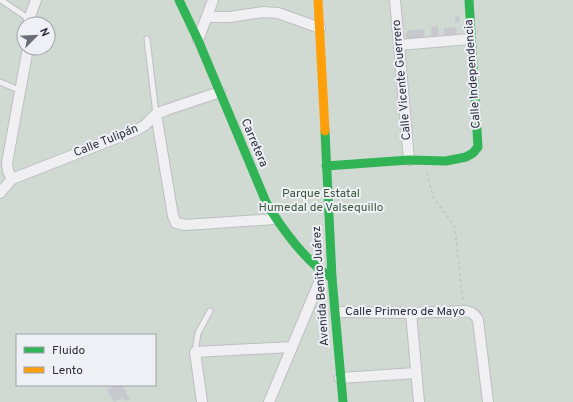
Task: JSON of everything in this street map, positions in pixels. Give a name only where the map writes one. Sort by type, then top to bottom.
[{"type":"street","points":[[31,16],[36,0]]},
{"type":"street","name":"Carretera","points":[[179,0],[198,40],[275,220],[286,234],[323,273],[332,278]]},
{"type":"street","points":[[198,40],[213,0]]},
{"type":"street","name":"Avenida Benito Juárez","points":[[318,0],[332,278],[343,402]]},
{"type":"street","name":"Calle Vicente Guerrero","points":[[395,0],[409,160]]},
{"type":"street","name":"Calle Independencia","points":[[422,161],[460,159],[475,152],[478,147],[470,39],[469,0]]},
{"type":"street","points":[[207,17],[230,17],[263,12],[278,13],[320,28]]},
{"type":"street","points":[[399,45],[470,39]]},
{"type":"street","points":[[0,193],[12,179],[8,171],[7,163],[26,56]]},
{"type":"street","name":"Calle Tulipán","points":[[12,179],[137,130],[145,125],[156,114],[220,92]]},
{"type":"street","points":[[156,114],[173,216],[176,223],[185,225],[275,220]]},
{"type":"street","points":[[326,166],[409,160],[422,161]]},
{"type":"street","points":[[269,402],[323,273]]},
{"type":"street","name":"Calle Primero de Mayo","points":[[335,312],[471,312],[478,320],[488,402]]},
{"type":"street","points":[[411,313],[419,402]]},
{"type":"street","points":[[202,402],[195,352],[292,347]]},
{"type":"street","points":[[340,378],[416,372]]},
{"type":"lane","points":[[1,0],[21,16]]},
{"type":"lane","points":[[147,39],[156,114]]},
{"type":"lane","points":[[0,82],[19,90]]},
{"type":"lane","points":[[195,352],[198,332],[210,311]]},
{"type":"path","points":[[422,161],[429,178],[433,197],[456,229],[464,311]]},
{"type":"green space","name":"Parque Estatal Humedal de Valsequillo","points":[[0,0],[573,0],[573,402],[0,402]]},
{"type":"building","points":[[459,15],[460,22],[455,22],[455,16]]},
{"type":"building","points":[[438,26],[439,37],[432,40],[431,27]]},
{"type":"building","points":[[456,27],[457,40],[441,41],[440,35],[444,35],[444,28]]},
{"type":"building","points":[[424,29],[425,42],[408,44],[405,33],[407,33],[407,31]]},
{"type":"building","points":[[113,386],[123,386],[130,399],[125,401],[123,398],[114,402],[107,390]]},
{"type":"traffic: fast","points":[[179,0],[198,40],[266,202],[279,223],[295,244],[313,263],[332,278]]},
{"type":"traffic: fast","points":[[326,166],[409,160],[446,161],[466,157],[473,153],[478,147],[469,0]]},
{"type":"traffic: fast","points":[[325,131],[332,278],[343,402]]},
{"type":"traffic: slow","points":[[318,0],[325,131]]}]
